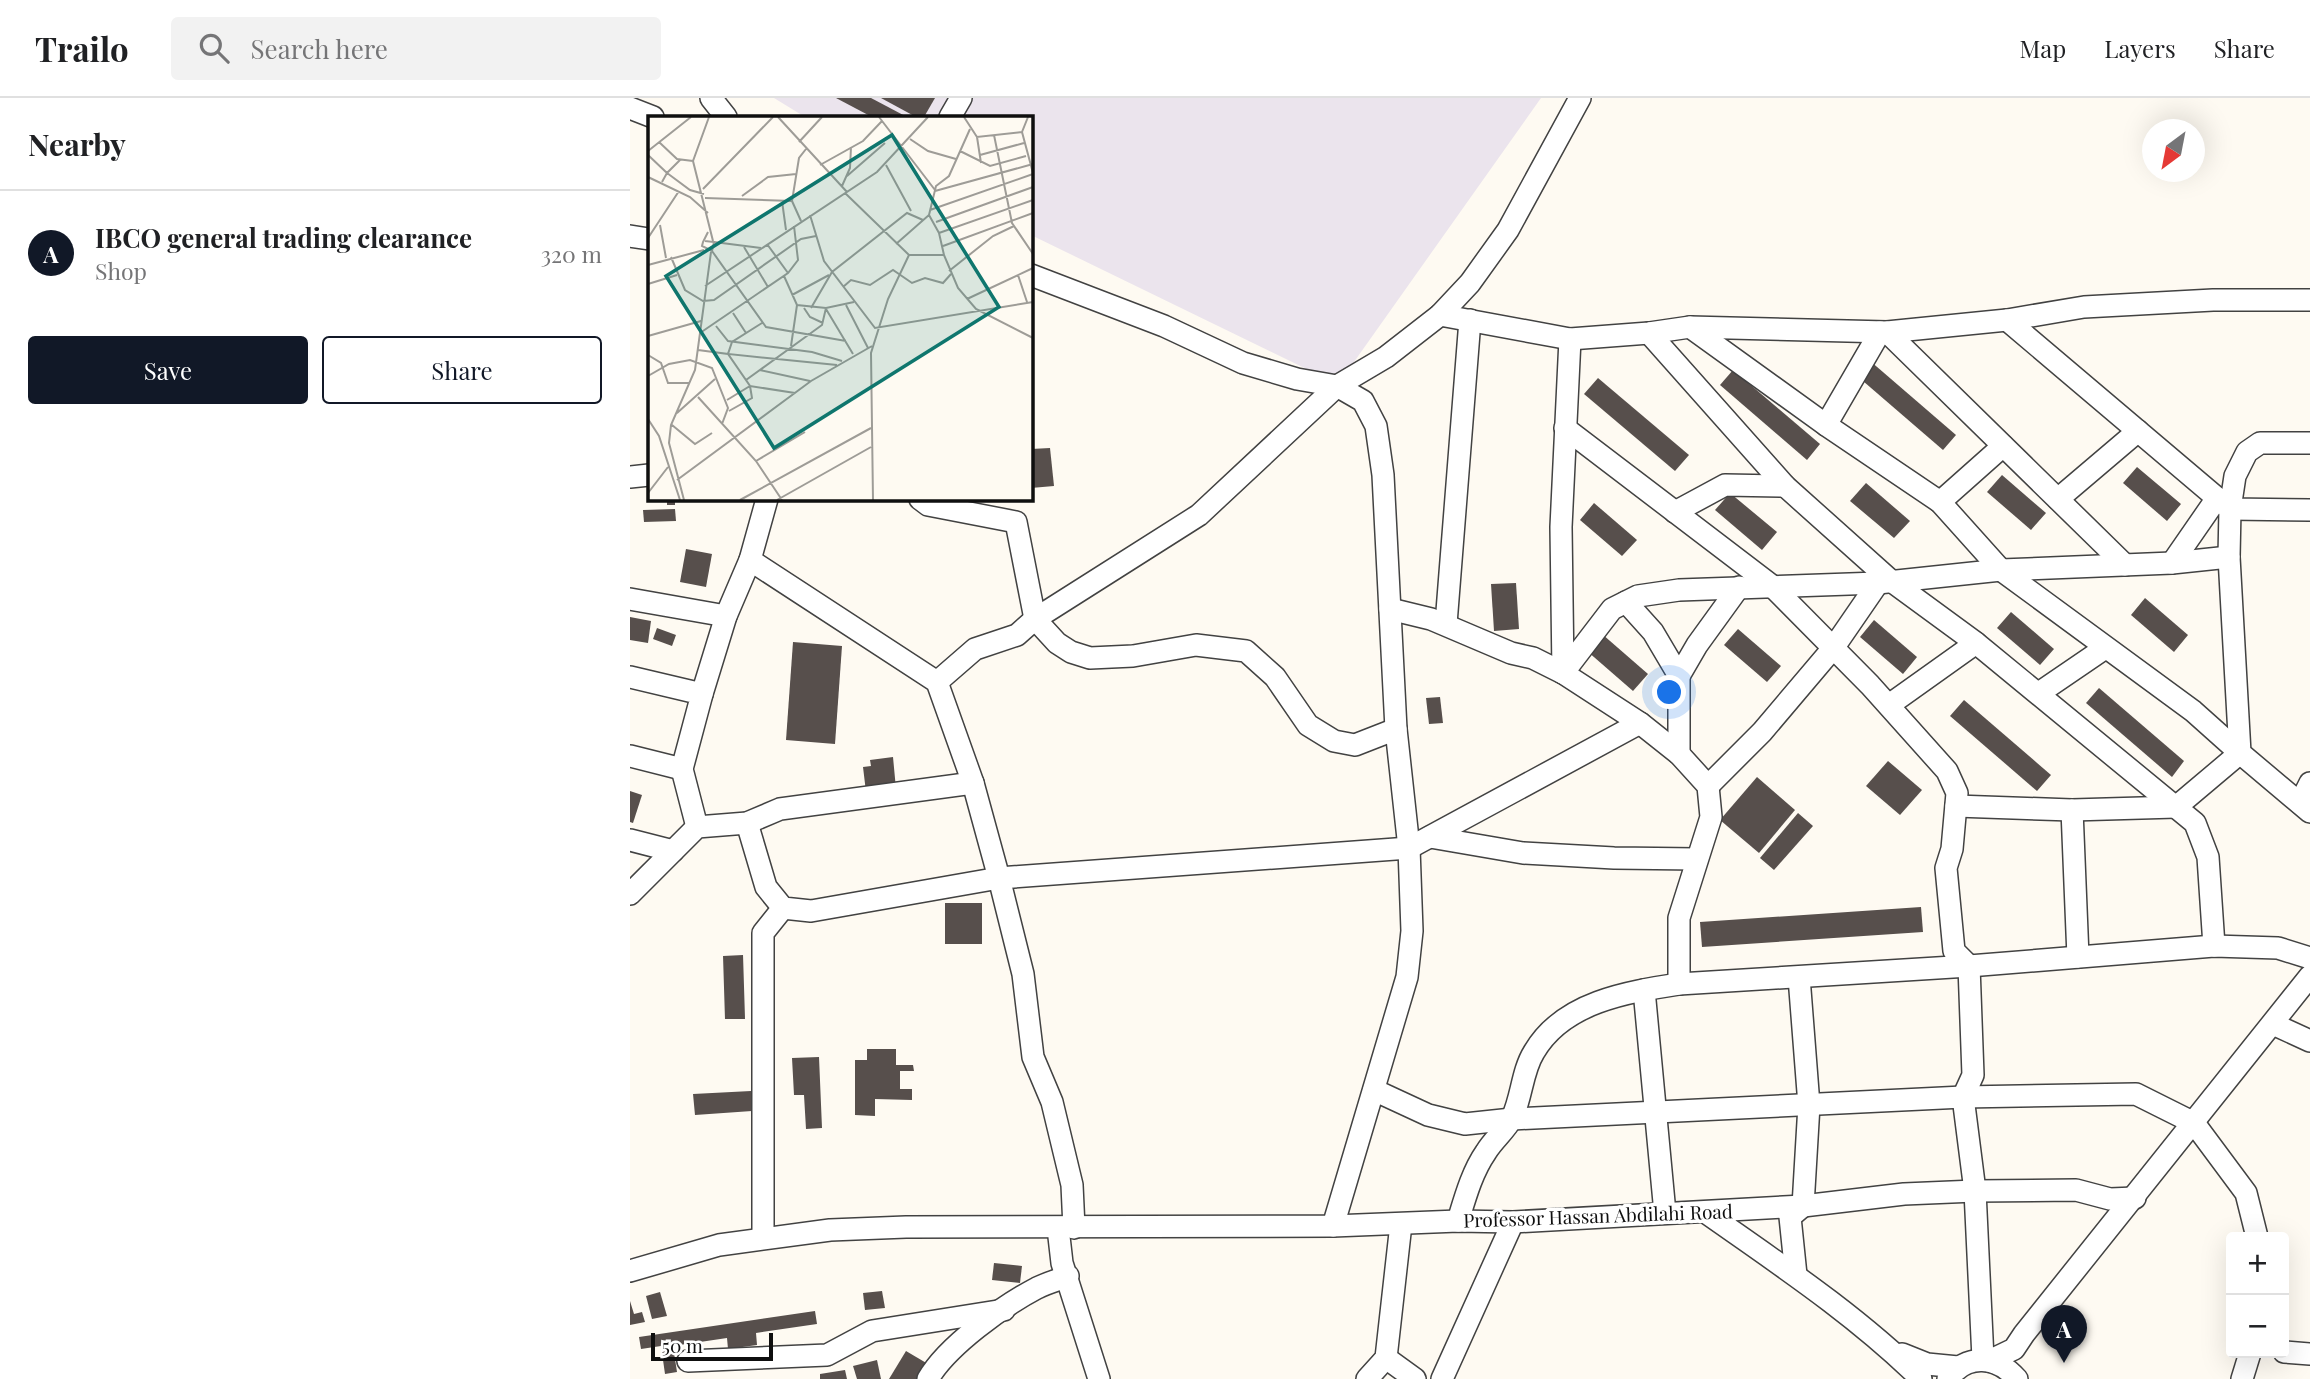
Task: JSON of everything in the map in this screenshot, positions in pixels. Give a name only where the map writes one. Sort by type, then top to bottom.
[{"type":"street","points":[[711,98],[725,116]]},
{"type":"street","points":[[951,116],[961,98]]},
{"type":"street","points":[[937,681],[975,649],[1017,635],[1035,619],[1199,515],[1337,386],[1386,356],[1440,315],[1470,283],[1508,230],[1580,98]]},
{"type":"street","points":[[630,108],[650,116]]},
{"type":"street","points":[[630,236],[648,239]]},
{"type":"street","points":[[1032,275],[1164,326],[1243,363],[1297,379],[1337,386],[1363,401],[1376,426],[1382,475],[1396,729],[1409,849],[1412,931],[1407,977],[1333,1226]]},
{"type":"street","points":[[1440,315],[1570,339],[1690,327],[1883,332],[2007,320],[2084,307],[2213,300],[2310,300]]},
{"type":"street","points":[[1446,624],[1469,320]]},
{"type":"street","points":[[2007,320],[2224,504],[2310,510]]},
{"type":"street","points":[[1690,327],[1826,425],[1940,502],[2001,570],[2193,711],[2305,808],[2310,783]]},
{"type":"street","points":[[1826,425],[1883,332]]},
{"type":"street","points":[[1883,332],[2125,565]]},
{"type":"street","points":[[1649,333],[1785,486],[1884,582],[1976,643],[2195,822],[2208,857],[2214,946]]},
{"type":"street","points":[[1563,673],[1561,527],[1570,339]]},
{"type":"street","points":[[1565,428],[1771,585],[1889,705],[1947,771],[1956,793],[1952,849],[1946,868],[1954,951],[1969,966],[1973,1075],[1963,1097],[1975,1191],[1986,1360]]},
{"type":"street","points":[[2058,499],[2138,431]]},
{"type":"street","points":[[2172,563],[2224,504],[2248,452],[2260,443],[2310,443]]},
{"type":"street","points":[[1940,502],[2003,446]]},
{"type":"street","points":[[630,477],[648,475]]},
{"type":"street","points":[[1675,512],[1725,485],[1785,486]]},
{"type":"street","points":[[697,827],[682,769],[726,615],[750,560],[767,500]]},
{"type":"street","points":[[921,500],[928,505],[1016,522],[1035,619],[1057,643],[1071,652],[1090,658],[1133,656],[1196,645],[1246,652],[1275,677],[1308,726],[1334,741],[1355,744],[1396,729]]},
{"type":"street","points":[[2224,504],[2240,753]]},
{"type":"street","points":[[1563,673],[1612,609],[1639,596],[1679,590],[1884,582],[2001,570],[2172,563],[2229,557]]},
{"type":"street","points":[[750,560],[937,681],[973,783],[999,878],[1023,974],[1033,1057],[1052,1102],[1072,1185],[1062,1263],[1099,1379]]},
{"type":"street","points":[[1708,786],[1762,732],[1834,647],[1884,582]]},
{"type":"street","points":[[1679,754],[1679,676],[1697,645],[1740,587]]},
{"type":"street","points":[[630,599],[726,615]]},
{"type":"street","points":[[1626,603],[1653,632],[1679,676]]},
{"type":"street","points":[[1390,610],[1446,624],[1511,653],[1533,658],[1563,673],[1640,723],[1679,754],[1708,786],[1711,817],[1679,918],[1679,985]]},
{"type":"street","points":[[1889,705],[1976,643]]},
{"type":"street","points":[[2039,694],[2105,648]]},
{"type":"street","points":[[630,677],[702,694]]},
{"type":"street","points":[[747,823],[766,887],[783,908],[811,911],[999,878],[1409,849],[1640,723]]},
{"type":"street","points":[[1956,806],[2072,810],[2176,807],[2240,753]]},
{"type":"street","points":[[630,756],[682,769]]},
{"type":"street","points":[[630,894],[697,827],[747,823],[780,808],[973,783]]},
{"type":"street","points":[[2072,810],[2078,957]]},
{"type":"street","points":[[1430,837],[1522,853],[1697,859]]},
{"type":"street","points":[[630,840],[673,851]]},
{"type":"street","points":[[763,1238],[763,933],[783,908]]},
{"type":"street","points":[[1458,1221],[1471,1182],[1485,1152],[1512,1119],[1532,1053],[1552,1028],[1572,1012],[1644,990],[1679,985],[1969,966],[2214,946],[2278,948],[2310,958]]},
{"type":"street","points":[[1893,1351],[1953,1373],[1970,1362],[1986,1360],[2014,1349],[2310,976]]},
{"type":"street","points":[[1796,1275],[1790,1217],[1803,1206],[1809,1105],[1799,977]]},
{"type":"street","points":[[1644,990],[1665,1213]]},
{"type":"street","points":[[2273,1024],[2310,1041]]},
{"type":"street","points":[[1374,1090],[1428,1115],[1465,1124],[1512,1119],[1963,1097],[2136,1094],[2194,1123],[2246,1193],[2256,1232]]},
{"type":"street","name":"Professor Hassan Abdilahi Road","points":[[630,1271],[719,1245],[830,1230],[1513,1222],[1803,1206],[1904,1194],[1975,1191],[2076,1190],[2110,1199],[2135,1198]]},
{"type":"street","points":[[1704,1212],[1796,1275],[1893,1351],[1921,1379]]},
{"type":"street","points":[[1442,1379],[1513,1222]]},
{"type":"street","points":[[1367,1379],[1386,1358],[1401,1224]]},
{"type":"street","points":[[928,1379],[934,1368],[962,1340],[1038,1287],[1068,1276]]},
{"type":"street","points":[[688,1361],[827,1355],[872,1331],[1004,1310]]},
{"type":"street","points":[[2019,1379],[2024,1355],[2024,1334]]},
{"type":"street","points":[[2289,1352],[2310,1354]]},
{"type":"street","points":[[1386,1358],[1415,1379]]},
{"type":"street","points":[[2242,1379],[2248,1358]]},
{"type":"street","points":[[1986,1360],[2007,1368],[2019,1379]]},
{"type":"shaded area","points":[[774,98],[1541,98],[1349,369],[1323,377],[1032,235],[1032,116],[803,116]]},
{"type":"building","points":[[836,98],[871,98],[905,116],[870,116]]},
{"type":"building","points":[[881,98],[935,98],[925,116],[914,116]]},
{"type":"building","points":[[1869,360],[1956,435],[1943,450],[1856,375]]},
{"type":"building","points":[[1733,370],[1820,444],[1807,460],[1720,385]]},
{"type":"building","points":[[1598,378],[1689,455],[1675,471],[1584,394]]},
{"type":"building","points":[[1050,448],[1054,486],[1032,488],[1032,449]]},
{"type":"building","points":[[2137,467],[2181,504],[2167,521],[2123,483]]},
{"type":"building","points":[[2002,475],[2046,513],[2031,530],[1987,492]]},
{"type":"building","points":[[1866,483],[1910,521],[1894,538],[1850,501]]},
{"type":"building","points":[[1730,493],[1777,532],[1762,550],[1715,510]]},
{"type":"building","points":[[667,500],[675,500],[675,505],[667,505]]},
{"type":"building","points":[[1594,503],[1637,540],[1622,556],[1580,520]]},
{"type":"building","points":[[675,509],[676,521],[644,522],[643,510]]},
{"type":"building","points":[[686,549],[712,554],[706,587],[680,582]]},
{"type":"building","points":[[1516,583],[1519,629],[1494,631],[1491,584]]},
{"type":"building","points":[[2145,598],[2188,635],[2174,652],[2131,615]]},
{"type":"building","points":[[2011,612],[2054,649],[2040,665],[1997,628]]},
{"type":"building","points":[[630,617],[651,621],[648,643],[630,640]]},
{"type":"building","points":[[1874,620],[1917,657],[1903,674],[1860,637]]},
{"type":"building","points":[[657,628],[676,635],[672,646],[653,639]]},
{"type":"building","points":[[1738,629],[1781,666],[1767,682],[1724,645]]},
{"type":"building","points":[[1602,634],[1648,674],[1633,691],[1587,651]]},
{"type":"building","points":[[793,642],[842,646],[835,744],[786,740]]},
{"type":"building","points":[[2099,688],[2184,761],[2172,777],[2086,703]]},
{"type":"building","points":[[1440,697],[1443,723],[1429,724],[1426,698]]},
{"type":"building","points":[[1964,700],[2051,775],[2037,791],[1950,716]]},
{"type":"building","points":[[893,757],[896,789],[866,792],[863,767],[871,766],[870,760]]},
{"type":"building","points":[[1888,761],[1922,790],[1900,815],[1866,786]]},
{"type":"building","points":[[1757,777],[1795,810],[1759,853],[1720,820]]},
{"type":"building","points":[[630,791],[642,795],[633,823],[630,822]]},
{"type":"building","points":[[1798,813],[1813,826],[1774,870],[1760,858]]},
{"type":"building","points":[[945,903],[982,903],[982,944],[945,944]]},
{"type":"building","points":[[1921,907],[1923,932],[1702,947],[1700,922]]},
{"type":"building","points":[[743,955],[745,1019],[725,1019],[723,956]]},
{"type":"building","points":[[867,1049],[896,1049],[896,1065],[913,1065],[914,1071],[900,1071],[900,1089],[912,1089],[912,1100],[875,1099],[875,1116],[855,1115],[855,1060],[867,1060]]},
{"type":"building","points":[[819,1057],[822,1128],[806,1129],[804,1095],[794,1095],[792,1058]]},
{"type":"building","points":[[751,1091],[752,1111],[695,1115],[693,1094]]},
{"type":"building","points":[[994,1263],[1022,1266],[1020,1283],[992,1280]]},
{"type":"building","points":[[882,1291],[885,1308],[865,1310],[863,1293]]},
{"type":"building","points":[[660,1292],[667,1316],[652,1319],[646,1296]]},
{"type":"building","points":[[630,1301],[634,1314],[642,1312],[645,1322],[630,1325]]},
{"type":"building","points":[[815,1311],[817,1324],[756,1333],[757,1345],[728,1349],[727,1338],[673,1346],[677,1372],[665,1374],[661,1346],[641,1349],[639,1337]]},
{"type":"building","points":[[906,1351],[928,1364],[919,1379],[889,1379]]},
{"type":"building","points":[[877,1360],[881,1379],[857,1379],[853,1366]]},
{"type":"building","points":[[845,1370],[847,1379],[820,1379],[820,1374]]},
{"type":"place","name":"IBCO general trading clearance","points":[[2064,1363]]}]
